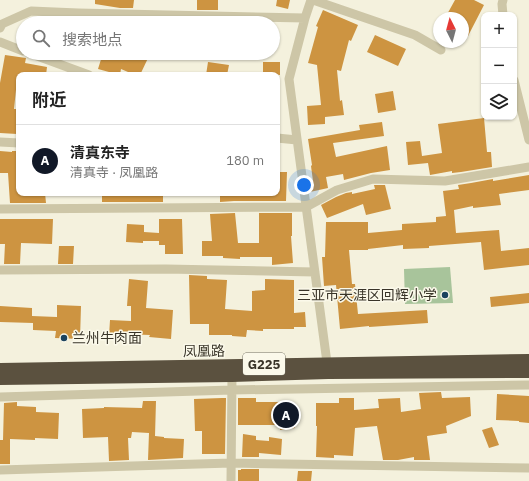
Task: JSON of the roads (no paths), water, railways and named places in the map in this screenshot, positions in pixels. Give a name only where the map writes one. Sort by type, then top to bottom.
[{"type":"highway","name":"凤凰路","points":[[0,378],[232,376],[328,368],[529,360]]},
{"type":"highway","name":"凤凰路","points":[[0,370],[328,368],[529,372]]},
{"type":"street","points":[[328,368],[289,79],[305,18],[312,0],[415,35],[441,50]]},
{"type":"street","points":[[503,12],[502,4],[504,0]]},
{"type":"street","points":[[19,16],[31,10],[78,14],[192,16]]},
{"type":"street","points":[[0,28],[2,24],[16,17]]},
{"type":"street","points":[[280,18],[305,18]]},
{"type":"street","points":[[0,42],[16,48]]},
{"type":"street","points":[[49,60],[81,72]]},
{"type":"street","points":[[515,84],[529,140]]},
{"type":"street","points":[[280,138],[297,140]]},
{"type":"street","points":[[0,142],[16,143]]},
{"type":"street","points":[[0,209],[306,207],[337,190],[373,179],[445,181],[529,167]]},
{"type":"street","points":[[0,270],[166,269],[315,272]]},
{"type":"street","points":[[231,481],[232,376]]},
{"type":"street","points":[[0,397],[232,390],[529,386]]},
{"type":"street","points":[[0,470],[231,463],[529,468]]},
{"type":"place","name":"三亚市天涯区回辉小学","points":[[445,295]]},
{"type":"place","name":"兰州牛肉面","points":[[64,338]]},
{"type":"place","name":"清真东寺","points":[[286,415]]}]
